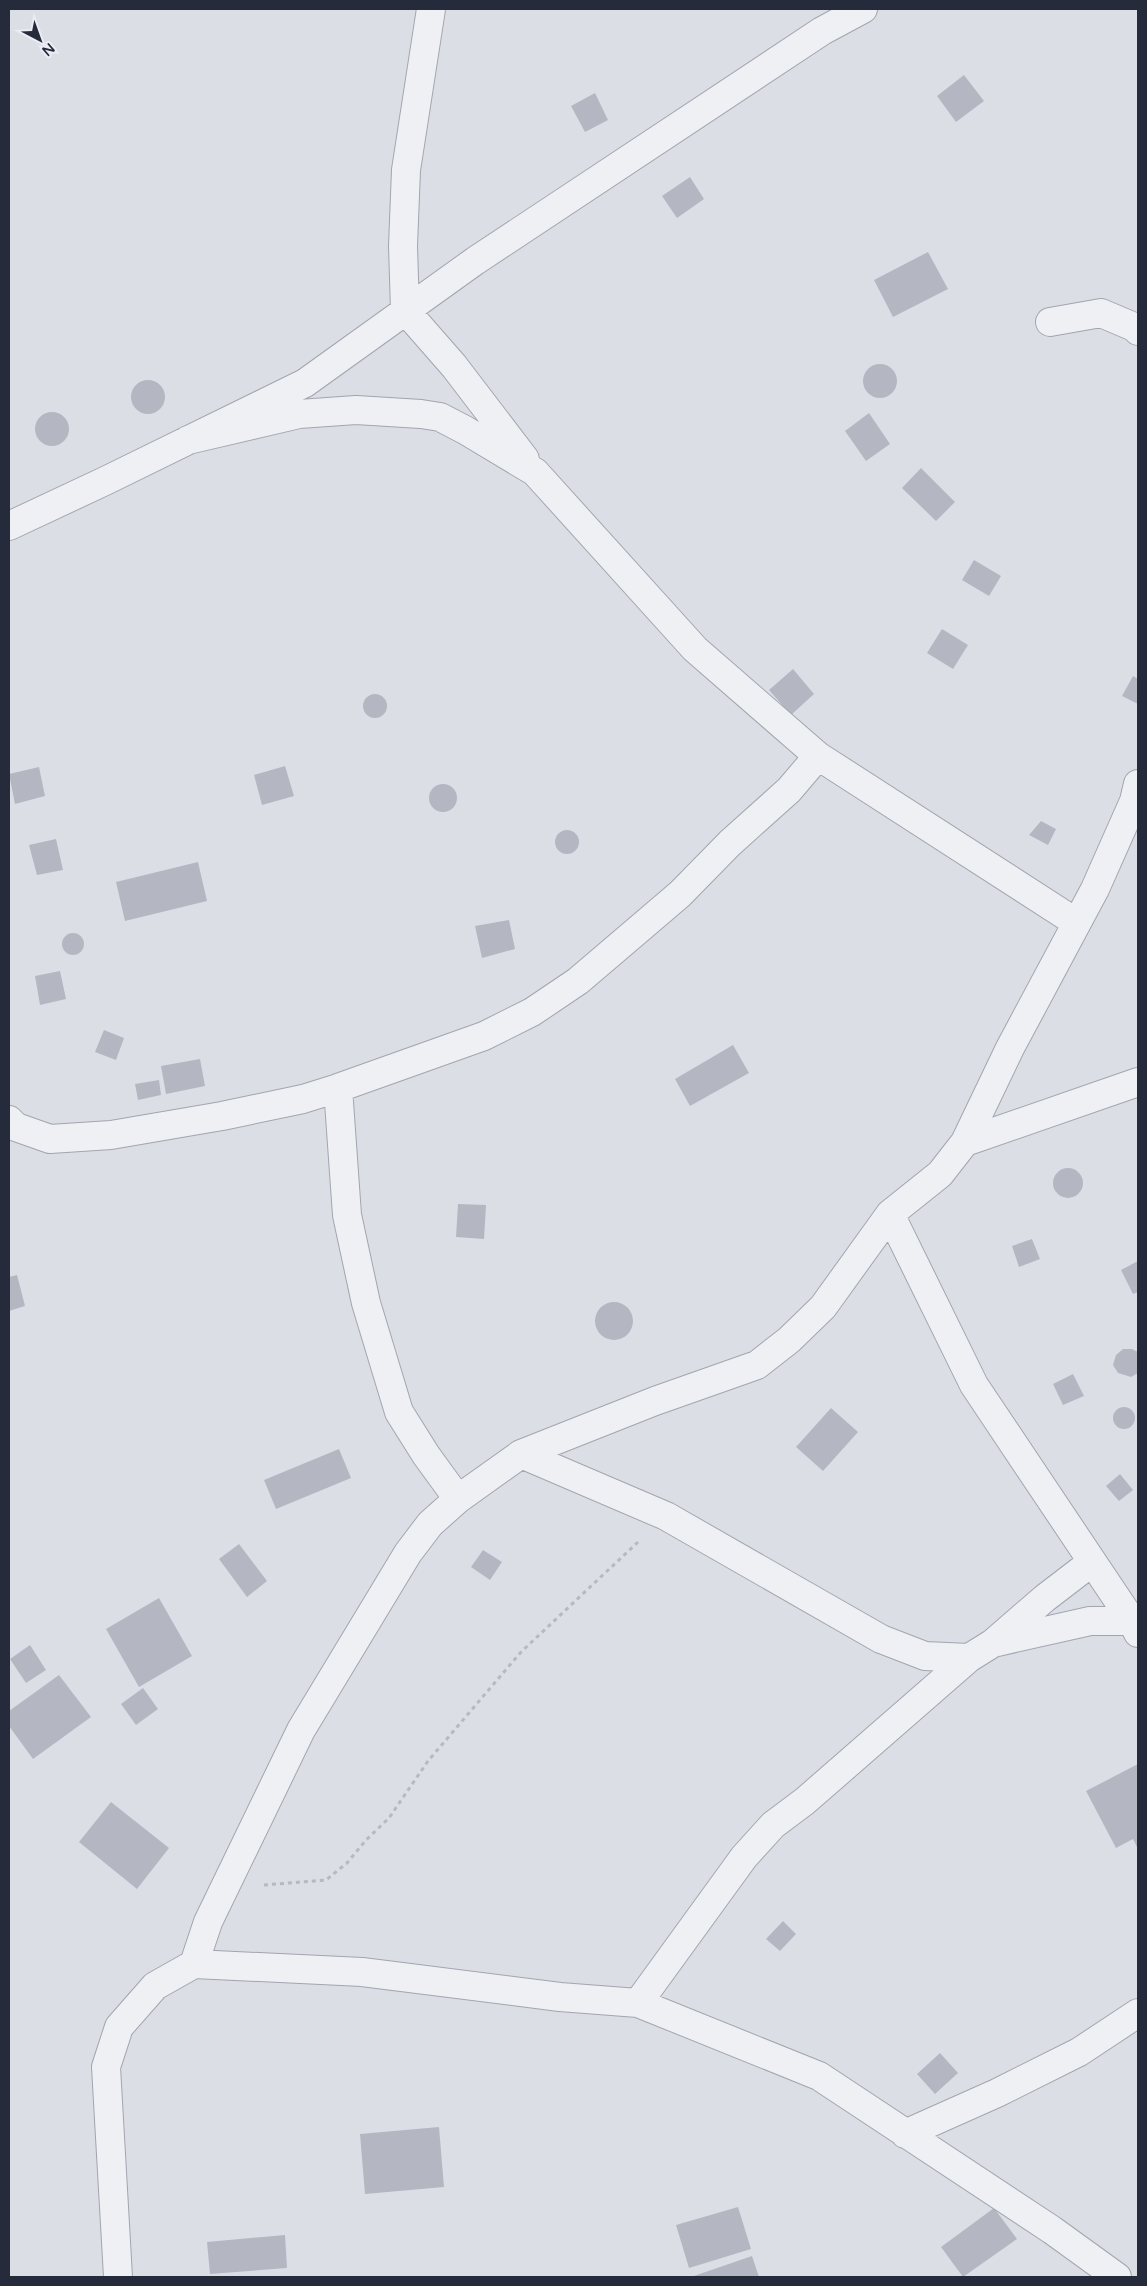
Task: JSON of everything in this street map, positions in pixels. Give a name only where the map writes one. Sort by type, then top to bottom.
[{"type":"street","points":[[431,9],[406,170],[403,246],[405,310],[454,366],[535,472],[695,649],[818,756],[1078,923]]},
{"type":"street","points":[[9,526],[305,383],[475,261],[814,37],[863,9]]},
{"type":"street","points":[[1050,322],[1101,313],[1134,327],[1138,331]]},
{"type":"street","points":[[188,440],[300,414],[356,410],[421,414],[440,418],[465,430],[535,472]]},
{"type":"street","points":[[9,1120],[16,1127],[50,1138],[111,1135],[222,1116],[303,1099],[484,1036],[532,1012],[578,981],[680,894],[730,842],[789,790],[818,756]]},
{"type":"street","points":[[194,1964],[208,1922],[301,1730],[408,1553],[430,1524],[458,1499],[521,1454],[655,1401],[757,1365],[789,1340],[823,1307],[890,1214],[940,1174],[965,1142],[1010,1048],[1078,923],[1134,801],[1138,784]]},
{"type":"street","points":[[965,1142],[1138,1082]]},
{"type":"street","points":[[338,1088],[347,1215],[366,1303],[399,1412],[426,1455],[458,1499]]},
{"type":"street","points":[[890,1214],[974,1385],[1135,1627]]},
{"type":"street","points":[[521,1454],[666,1516],[881,1639],[925,1656],[969,1658]]},
{"type":"street","points":[[638,2003],[744,1857],[773,1826],[805,1801],[969,1658],[993,1643],[1045,1598],[1092,1562]]},
{"type":"street","points":[[993,1643],[1090,1621],[1135,1627]]},
{"type":"street","points":[[118,2277],[106,2067],[119,2027],[155,1986],[194,1964],[362,1972],[560,1997],[638,2003],[819,2076],[1052,2230],[1117,2277]]},
{"type":"street","points":[[905,2134],[1079,2052],[1138,2013]]},
{"type":"path","points":[[224,1889],[326,1880],[347,1863],[366,1840],[389,1818],[428,1761],[521,1652],[666,1516]]},
{"type":"building","points":[[964,75],[984,101],[956,122],[937,96]]},
{"type":"building","points":[[595,93],[608,120],[585,132],[571,106]]},
{"type":"building","points":[[690,177],[704,199],[677,218],[662,196]]},
{"type":"building","points":[[928,252],[948,289],[893,317],[874,280]]},
{"type":"building","points":[[880,364],[892,369],[897,381],[892,393],[880,398],[868,393],[863,381],[868,369]]},
{"type":"building","points":[[148,380],[160,385],[165,397],[160,409],[148,414],[136,409],[131,397],[136,385]]},
{"type":"building","points":[[52,412],[64,417],[69,429],[64,441],[52,446],[40,441],[35,429],[40,417]]},
{"type":"building","points":[[869,413],[890,444],[866,461],[845,431]]},
{"type":"building","points":[[921,468],[955,502],[936,521],[902,488]]},
{"type":"building","points":[[974,560],[1001,576],[989,596],[962,580]]},
{"type":"building","points":[[942,629],[968,645],[953,669],[927,653]]},
{"type":"building","points":[[793,669],[814,694],[791,715],[769,690]]},
{"type":"building","points":[[1133,676],[1138,679],[1138,704],[1122,696]]},
{"type":"building","points":[[370,694],[380,694],[387,701],[387,711],[380,718],[370,718],[363,711],[363,701]]},
{"type":"building","points":[[285,766],[294,796],[262,805],[254,775]]},
{"type":"building","points":[[39,767],[45,796],[15,804],[9,774]]},
{"type":"building","points":[[443,784],[453,788],[457,798],[453,808],[443,812],[433,808],[429,798],[433,788]]},
{"type":"building","points":[[1041,821],[1056,829],[1048,845],[1029,835]]},
{"type":"building","points":[[567,830],[572,831],[578,837],[578,847],[572,853],[567,854],[562,853],[556,847],[555,842],[556,837],[562,831]]},
{"type":"building","points":[[56,839],[63,870],[37,875],[29,845]]},
{"type":"building","points":[[198,862],[207,901],[125,921],[116,882]]},
{"type":"building","points":[[509,920],[515,949],[482,958],[475,926]]},
{"type":"building","points":[[73,933],[81,936],[84,944],[81,952],[73,955],[65,952],[62,944],[65,936]]},
{"type":"building","points":[[60,971],[66,999],[40,1005],[35,976]]},
{"type":"building","points":[[104,1030],[124,1038],[116,1060],[95,1052]]},
{"type":"building","points":[[733,1045],[749,1073],[690,1106],[675,1079]]},
{"type":"building","points":[[200,1059],[205,1086],[166,1094],[161,1066]]},
{"type":"building","points":[[159,1080],[161,1095],[138,1100],[135,1084]]},
{"type":"building","points":[[1068,1168],[1079,1172],[1083,1183],[1079,1194],[1068,1198],[1057,1194],[1053,1183],[1057,1172]]},
{"type":"building","points":[[458,1204],[486,1205],[484,1239],[456,1237]]},
{"type":"building","points":[[1032,1239],[1040,1259],[1019,1267],[1012,1246]]},
{"type":"building","points":[[1138,1261],[1138,1292],[1133,1294],[1121,1270]]},
{"type":"building","points":[[17,1275],[25,1306],[9,1311],[9,1277]]},
{"type":"building","points":[[614,1302],[627,1308],[633,1321],[627,1334],[614,1340],[601,1334],[595,1321],[601,1308]]},
{"type":"building","points":[[1123,1349],[1132,1349],[1138,1352],[1138,1373],[1131,1377],[1118,1373],[1113,1365],[1116,1355]]},
{"type":"building","points":[[1073,1374],[1084,1396],[1063,1405],[1053,1384]]},
{"type":"building","points":[[1124,1407],[1132,1410],[1135,1418],[1132,1426],[1124,1429],[1116,1426],[1113,1418],[1116,1410]]},
{"type":"building","points":[[831,1408],[858,1432],[823,1471],[796,1447]]},
{"type":"building","points":[[339,1449],[351,1478],[276,1509],[264,1480]]},
{"type":"building","points":[[1120,1474],[1133,1490],[1119,1501],[1106,1486]]},
{"type":"building","points":[[239,1544],[267,1581],[247,1597],[219,1559]]},
{"type":"building","points":[[483,1550],[502,1562],[490,1580],[471,1567]]},
{"type":"building","points":[[159,1598],[192,1656],[139,1687],[106,1629]]},
{"type":"building","points":[[30,1645],[46,1670],[26,1683],[10,1659]]},
{"type":"building","points":[[59,1675],[91,1717],[33,1759],[9,1726],[9,1711]]},
{"type":"building","points":[[143,1688],[158,1709],[136,1725],[121,1704]]},
{"type":"building","points":[[1138,1764],[1138,1849],[1133,1839],[1116,1848],[1086,1791]]},
{"type":"building","points":[[111,1802],[169,1848],[137,1889],[79,1842]]},
{"type":"building","points":[[783,1921],[796,1934],[780,1951],[766,1939]]},
{"type":"building","points":[[940,2053],[958,2073],[935,2094],[917,2074]]},
{"type":"building","points":[[439,2127],[444,2187],[365,2194],[360,2134]]},
{"type":"building","points":[[738,2207],[751,2249],[689,2268],[676,2225]]},
{"type":"building","points":[[994,2208],[1017,2239],[963,2277],[941,2247]]},
{"type":"building","points":[[285,2235],[287,2268],[210,2274],[207,2242]]},
{"type":"building","points":[[752,2256],[759,2277],[691,2277]]}]
